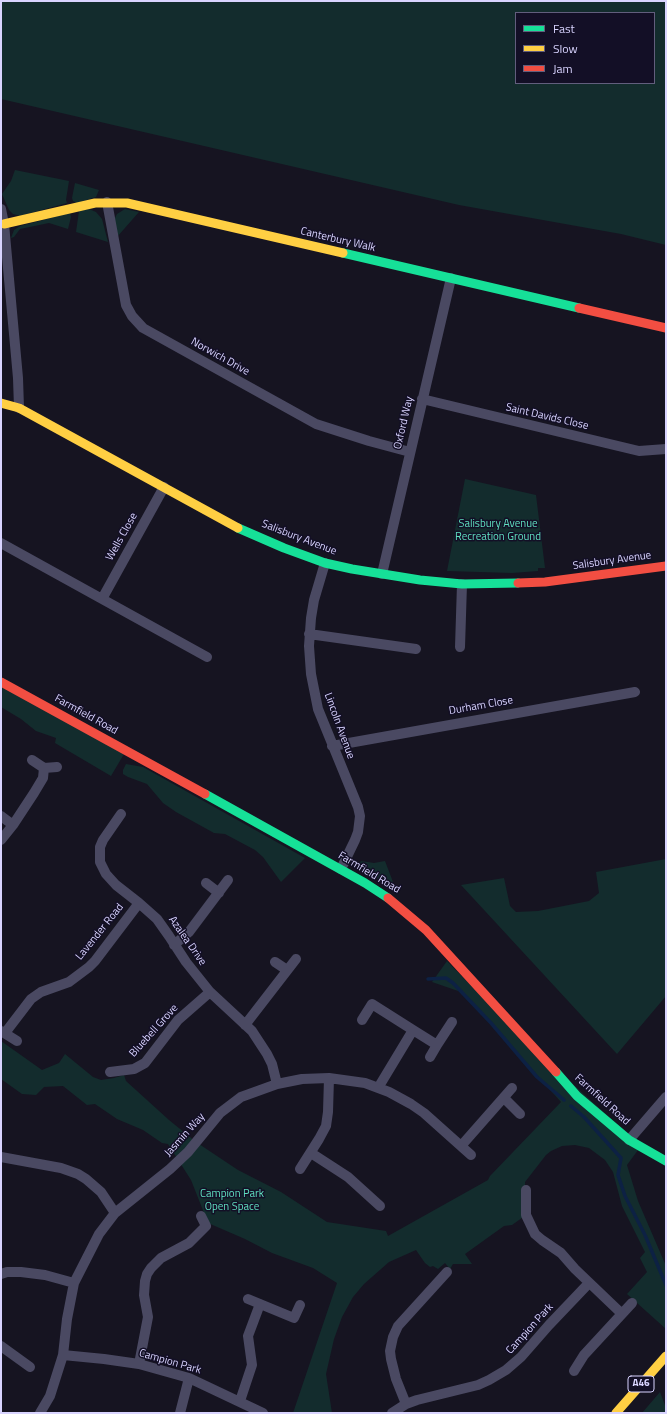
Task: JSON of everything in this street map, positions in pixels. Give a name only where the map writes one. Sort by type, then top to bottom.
[{"type":"street","name":"Norwich Drive","points":[[107,202],[126,305],[132,316],[143,328],[316,424],[410,452]]},
{"type":"street","name":"Canterbury Walk","points":[[4,224],[95,203],[127,203],[666,328]]},
{"type":"street","points":[[1,208],[4,224],[4,258],[20,408]]},
{"type":"street","name":"Oxford Way","points":[[382,574],[451,278]]},
{"type":"street","name":"Saint Davids Close","points":[[422,399],[639,451],[666,449]]},
{"type":"street","name":"Salisbury Avenue","points":[[1,403],[20,408],[239,528],[284,548],[325,563],[420,580],[462,584],[545,582],[666,566]]},
{"type":"street","name":"Wells Close","points":[[102,599],[164,487]]},
{"type":"street","points":[[1,544],[207,657]]},
{"type":"street","name":"Lincoln Avenue","points":[[325,563],[310,618],[309,657],[313,690],[318,709],[360,816],[358,832],[341,869]]},
{"type":"street","points":[[460,647],[462,584]]},
{"type":"street","points":[[309,634],[416,649]]},
{"type":"street","name":"Farmfield Road","points":[[1,682],[341,869],[388,898],[422,926],[576,1096],[629,1140],[666,1161]]},
{"type":"street","name":"Durham Close","points":[[332,746],[635,692]]},
{"type":"street","points":[[32,760],[44,768],[57,767]]},
{"type":"street","points":[[1,840],[13,825],[43,778],[44,768]]},
{"type":"street","name":"Azalea Drive","points":[[122,814],[103,840],[100,847],[99,857],[102,867],[111,880],[157,919],[186,962],[210,992],[258,1038],[272,1064],[276,1084]]},
{"type":"street","points":[[1,816],[13,825]]},
{"type":"street","points":[[174,944],[189,932],[228,880]]},
{"type":"street","points":[[206,883],[219,893]]},
{"type":"street","name":"Lavender Road","points":[[17,1041],[3,1032],[31,999],[41,992],[69,982],[95,961],[139,903]]},
{"type":"street","points":[[245,1025],[296,959]]},
{"type":"street","points":[[276,962],[287,970]]},
{"type":"street","name":"Bluebell Grove","points":[[110,1072],[134,1069],[145,1063],[178,1020],[210,992]]},
{"type":"street","points":[[362,1020],[372,1004],[437,1045]]},
{"type":"street","points":[[430,1057],[452,1022]]},
{"type":"street","points":[[378,1088],[413,1030]]},
{"type":"street","points":[[300,1169],[323,1133],[327,1119],[329,1078]]},
{"type":"street","name":"Jasmin Way","points":[[40,1413],[50,1396],[63,1355],[67,1319],[74,1283],[92,1245],[106,1223],[115,1213],[170,1169],[188,1152],[226,1108],[241,1097],[276,1084],[302,1079],[329,1078],[351,1080],[399,1096],[424,1113],[471,1155]]},
{"type":"street","points":[[461,1146],[512,1088]]},
{"type":"street","points":[[629,1140],[666,1097]]},
{"type":"street","points":[[504,1098],[520,1114]]},
{"type":"street","points":[[311,1153],[337,1169],[358,1192],[380,1206]]},
{"type":"street","points":[[1,1157],[62,1168],[78,1174],[101,1192],[115,1213]]},
{"type":"street","points":[[526,1190],[526,1215],[535,1234],[561,1253],[589,1283],[622,1313]]},
{"type":"street","points":[[139,1364],[148,1317],[144,1295],[147,1274],[161,1258],[189,1243],[206,1226],[201,1216]]},
{"type":"street","points":[[1,1274],[8,1272],[21,1272],[44,1275],[74,1283]]},
{"type":"street","points":[[406,1404],[396,1379],[391,1359],[390,1351],[393,1337],[398,1326],[447,1272]]},
{"type":"street","name":"Campion Park","points":[[392,1413],[406,1404],[423,1398],[478,1385],[506,1370],[521,1358],[549,1325],[589,1283]]},
{"type":"street","points":[[248,1299],[294,1318],[300,1305]]},
{"type":"street","points":[[574,1371],[584,1355],[632,1302]]},
{"type":"street","points":[[240,1401],[252,1365],[248,1336],[260,1304]]},
{"type":"street","points":[[1,1346],[30,1366]]},
{"type":"street","name":"Campion Park","points":[[63,1355],[104,1358],[139,1364],[189,1378],[263,1413]]},
{"type":"street","name":"A46","points":[[616,1413],[666,1356]]},
{"type":"street","points":[[180,1413],[189,1378]]},
{"type":"green space","points":[[1,1],[666,1],[666,245],[621,234],[459,205],[1,99]]},
{"type":"green space","points":[[15,170],[69,181],[66,200],[67,203],[20,216],[13,214],[9,210],[2,194],[11,181]]},
{"type":"green space","points":[[75,183],[99,190],[96,197],[77,203],[73,201],[72,198]]},
{"type":"green space","points":[[89,209],[96,212],[102,219],[108,242],[76,232],[79,211]]},
{"type":"green space","points":[[125,209],[139,212],[117,237],[114,220],[117,214]]},
{"type":"green space","points":[[70,213],[71,217],[68,229],[49,223],[20,229],[14,237],[11,238],[14,230],[20,226]]},
{"type":"green space","name":"Salisbury Avenue Recreation Ground","points":[[465,479],[536,495],[545,568],[538,568],[538,571],[512,573],[447,571]]},
{"type":"green space","points":[[1,686],[124,754],[111,776],[55,743],[56,738],[36,731],[21,719],[1,707]]},
{"type":"green space","points":[[126,764],[143,767],[305,858],[281,882],[263,857],[255,850],[225,834],[214,833],[176,812],[163,803],[147,784],[123,774]]},
{"type":"green space","points":[[666,859],[666,996],[617,1054],[461,885],[504,878],[510,906],[516,912],[538,911],[589,901],[599,893],[596,872]]},
{"type":"green space","points":[[361,861],[374,863],[385,861],[393,882],[392,885],[388,885],[372,875],[359,864]]},
{"type":"green space","name":"Campion Park Open Space","points":[[447,961],[520,1036],[641,1146],[627,1165],[638,1201],[666,1266],[666,1329],[627,1294],[647,1272],[640,1258],[645,1252],[622,1206],[613,1172],[605,1160],[589,1148],[575,1145],[562,1146],[546,1155],[525,1182],[526,1215],[512,1225],[504,1226],[465,1254],[472,1264],[453,1264],[450,1269],[445,1263],[438,1269],[433,1266],[430,1267],[425,1263],[416,1250],[389,1262],[364,1284],[353,1297],[342,1317],[334,1339],[326,1374],[332,1413],[293,1413],[337,1283],[313,1268],[272,1253],[245,1239],[208,1223],[191,1180],[168,1144],[162,1143],[143,1130],[117,1119],[95,1104],[87,1105],[63,1086],[44,1087],[36,1095],[22,1094],[1,1079],[1,1041],[42,1070],[59,1063],[65,1054],[93,1077],[101,1080],[124,1075],[126,1081],[169,1120],[196,1142],[238,1170],[281,1192],[327,1222],[386,1231],[388,1236],[488,1180],[490,1176],[561,1102],[464,993],[432,982]]},
{"type":"green space","points":[[660,1392],[666,1408],[666,1413],[642,1413]]},
{"type":"waterway","points":[[428,979],[446,978],[453,983],[491,1023],[537,1077],[564,1100]]},
{"type":"waterway","points":[[571,1106],[584,1117],[621,1158],[618,1175],[625,1196],[645,1235],[666,1285]]},
{"type":"traffic: fast","points":[[343,253],[579,308]]},
{"type":"traffic: fast","points":[[238,528],[284,548],[325,563],[352,569],[420,580],[462,584],[518,583]]},
{"type":"traffic: fast","points":[[205,794],[365,883],[388,898]]},
{"type":"traffic: fast","points":[[556,1072],[577,1096],[629,1140],[666,1161]]},
{"type":"traffic: slow","points":[[4,224],[95,203],[127,203],[343,253]]},
{"type":"traffic: slow","points":[[1,403],[19,408],[238,528]]},
{"type":"traffic: slow","points":[[616,1413],[666,1356]]},
{"type":"traffic: jam","points":[[579,308],[666,328]]},
{"type":"traffic: jam","points":[[518,583],[545,582],[666,566]]},
{"type":"traffic: jam","points":[[1,682],[205,794]]},
{"type":"traffic: jam","points":[[388,898],[426,930],[556,1072]]}]
